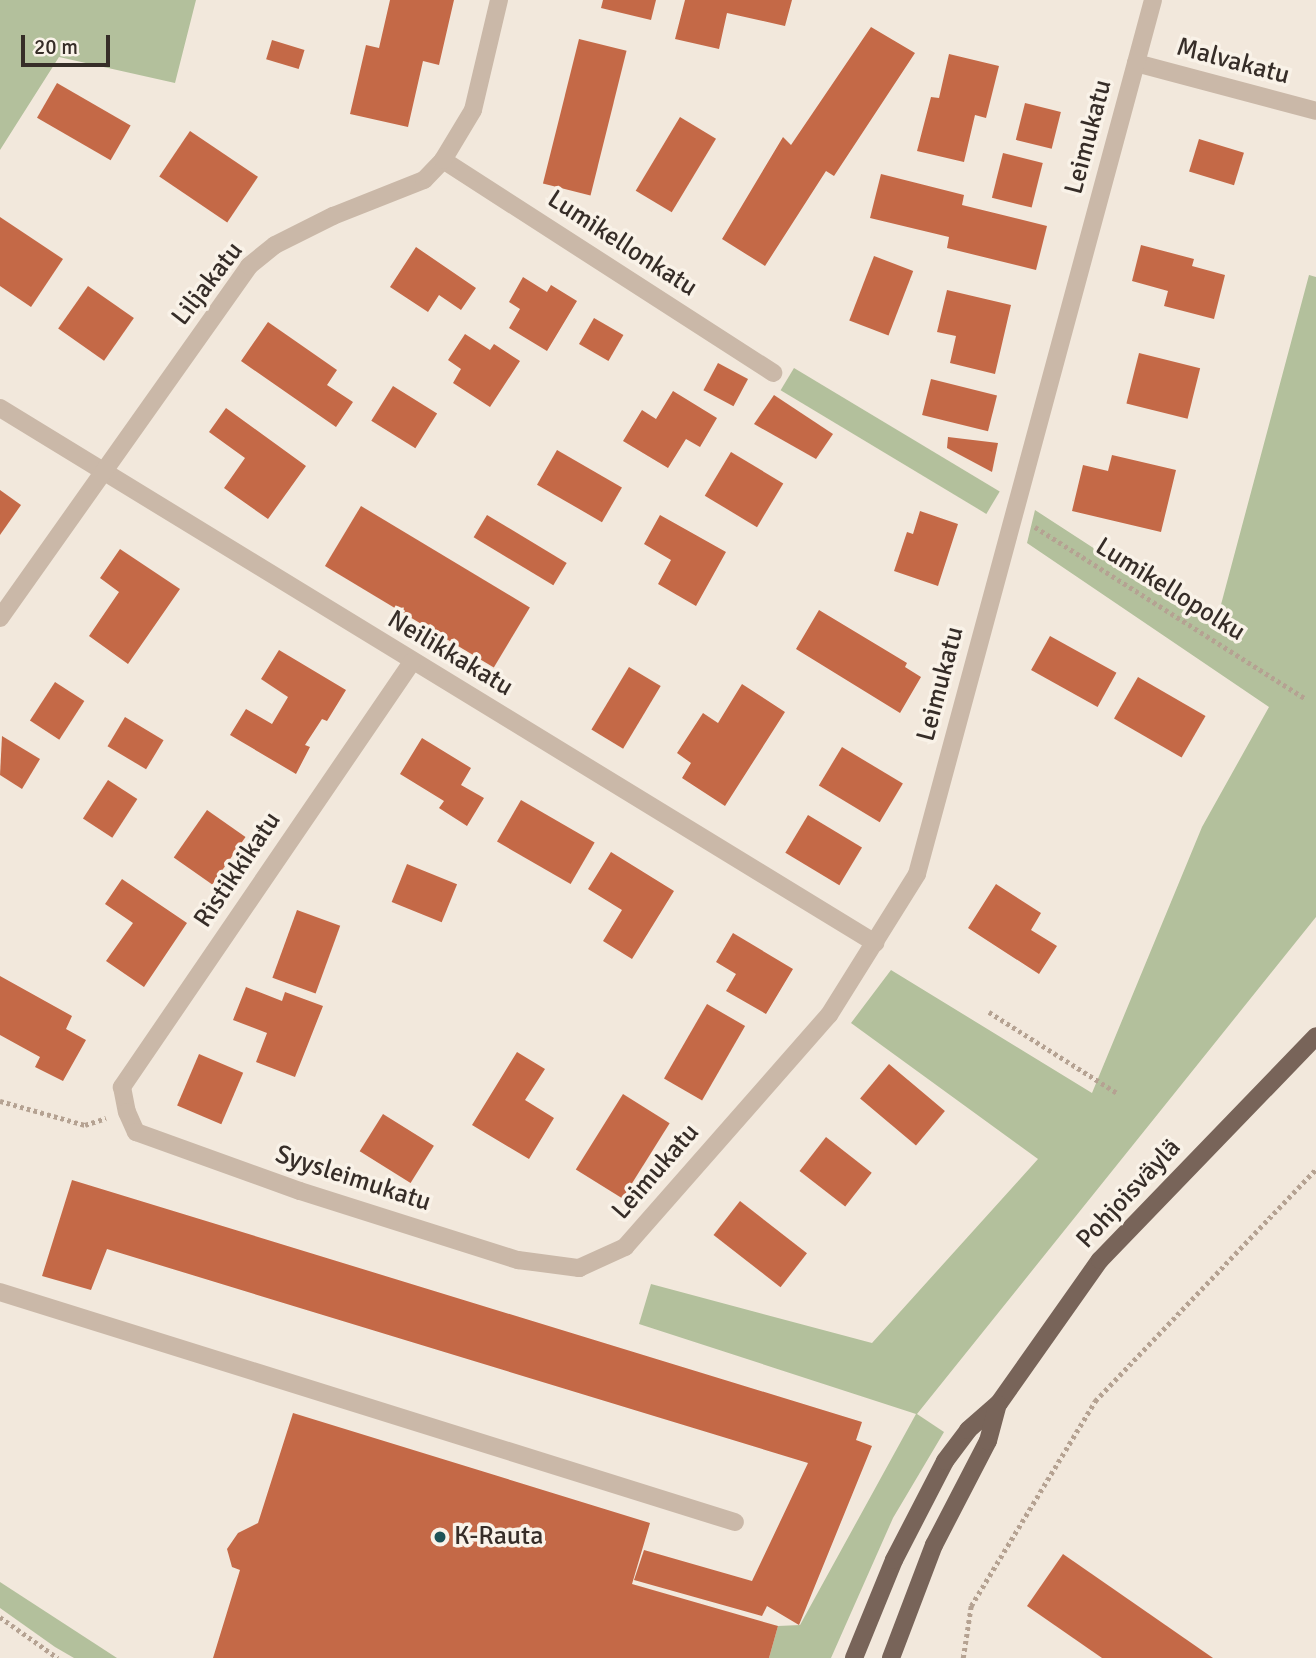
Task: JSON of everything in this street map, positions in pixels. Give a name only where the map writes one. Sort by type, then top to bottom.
[{"type":"main road","name":"Pohjoisväylä","points":[[854,1658],[894,1559],[945,1461],[968,1430],[999,1403],[1100,1260],[1316,1036]]},
{"type":"main road","name":"Pohjoisväylä","points":[[891,1658],[934,1545],[988,1441],[999,1403]]},
{"type":"street","name":"Liljakatu","points":[[0,618],[105,475],[249,266],[275,245],[332,216],[424,180],[443,160],[473,110],[499,0]]},
{"type":"street","name":"Leimukatu","points":[[579,1268],[625,1247],[829,1015],[917,874],[1153,0]]},
{"type":"street","name":"Malvakatu","points":[[1136,63],[1316,111]]},
{"type":"street","name":"Lumikellonkatu","points":[[443,160],[773,373]]},
{"type":"street","name":"Neilikkakatu","points":[[0,408],[105,475],[875,943]]},
{"type":"street","name":"Ristikkikatu","points":[[127,1112],[122,1087],[412,662]]},
{"type":"street","name":"Syysleimukatu","points":[[127,1112],[136,1132],[300,1191],[518,1260],[579,1268]]},
{"type":"street","points":[[0,1292],[735,1522]]},
{"type":"path","name":"Lumikellopolku","points":[[1014,514],[1306,699]]},
{"type":"path","points":[[989,1012],[1117,1093]]},
{"type":"path","points":[[0,1101],[85,1125],[127,1112]]},
{"type":"path","points":[[962,1658],[971,1606],[1095,1401],[1316,1169]]},
{"type":"path","points":[[0,1617],[58,1658]]},
{"type":"green space","points":[[0,0],[196,0],[175,83],[59,57],[0,150]]},
{"type":"green space","points":[[1309,275],[1316,277],[1316,917],[917,1414],[944,1432],[893,1518],[831,1658],[769,1658],[778,1626],[800,1625],[916,1414],[639,1324],[651,1284],[872,1343],[1038,1159],[851,1023],[891,970],[1092,1093],[1202,827],[1269,707],[1027,543],[1035,510],[1215,627]]},
{"type":"green space","points":[[794,368],[1000,492],[986,514],[781,390]]},
{"type":"green space","points":[[0,1582],[117,1658],[74,1658],[55,1647],[0,1608]]},
{"type":"building","points":[[390,0],[454,0],[439,65],[423,61],[408,127],[350,114],[366,45],[379,48]]},
{"type":"building","points":[[603,0],[656,0],[651,20],[601,8]]},
{"type":"building","points":[[685,0],[792,0],[785,26],[727,13],[719,49],[675,39]]},
{"type":"building","points":[[871,27],[915,53],[834,176],[826,171],[765,266],[722,239],[783,137],[791,145]]},
{"type":"building","points":[[579,39],[627,51],[590,195],[543,184]]},
{"type":"building","points":[[272,40],[305,50],[299,69],[266,59]]},
{"type":"building","points":[[949,54],[999,66],[986,118],[975,115],[964,162],[917,151],[931,97],[939,98]]},
{"type":"building","points":[[57,83],[131,125],[111,160],[37,118]]},
{"type":"building","points":[[1025,103],[1061,112],[1052,149],[1016,140]]},
{"type":"building","points":[[680,117],[716,139],[672,212],[636,191]]},
{"type":"building","points":[[190,131],[258,177],[227,222],[159,177]]},
{"type":"building","points":[[1199,139],[1244,153],[1234,185],[1189,172]]},
{"type":"building","points":[[1003,153],[1043,163],[1032,208],[992,198]]},
{"type":"building","points":[[881,174],[964,195],[962,205],[1047,226],[1036,270],[947,248],[949,237],[870,218]]},
{"type":"building","points":[[0,217],[63,259],[31,307],[0,286]]},
{"type":"building","points":[[1141,245],[1194,259],[1192,266],[1225,275],[1214,319],[1164,306],[1168,291],[1132,281]]},
{"type":"building","points":[[416,247],[476,288],[461,310],[439,295],[428,312],[390,287]]},
{"type":"building","points":[[874,256],[913,271],[888,335],[849,320]]},
{"type":"building","points":[[523,277],[547,292],[551,285],[577,301],[547,351],[509,328],[520,309],[509,302]]},
{"type":"building","points":[[88,286],[134,318],[104,361],[58,329]]},
{"type":"building","points":[[947,290],[1011,305],[995,374],[950,363],[956,336],[937,332]]},
{"type":"building","points":[[594,318],[623,335],[608,361],[579,344]]},
{"type":"building","points":[[268,322],[337,370],[327,385],[353,402],[336,427],[241,361]]},
{"type":"building","points":[[465,334],[490,350],[494,344],[520,361],[490,407],[453,383],[461,369],[448,360]]},
{"type":"building","points":[[1139,353],[1200,368],[1188,419],[1126,403]]},
{"type":"building","points":[[718,363],[748,379],[733,406],[703,390]]},
{"type":"building","points":[[931,379],[997,395],[988,431],[922,415]]},
{"type":"building","points":[[393,386],[437,414],[415,448],[371,421]]},
{"type":"building","points":[[673,391],[717,418],[700,447],[686,439],[668,468],[623,441],[642,410],[656,419]]},
{"type":"building","points":[[774,395],[833,434],[816,459],[754,424]]},
{"type":"building","points":[[226,408],[306,466],[268,519],[224,488],[245,458],[209,432]]},
{"type":"building","points":[[948,437],[998,443],[992,472],[947,448]]},
{"type":"building","points":[[557,450],[622,487],[602,522],[537,485]]},
{"type":"building","points":[[731,452],[783,483],[757,527],[705,496]]},
{"type":"building","points":[[1112,455],[1176,470],[1161,532],[1072,511],[1083,465],[1108,471]]},
{"type":"building","points":[[0,490],[21,505],[0,535]]},
{"type":"building","points":[[361,506],[530,607],[494,667],[325,566]]},
{"type":"building","points":[[920,511],[958,524],[938,586],[894,571],[907,532],[913,534]]},
{"type":"building","points":[[487,515],[567,563],[553,585],[474,537]]},
{"type":"building","points":[[660,515],[726,552],[696,606],[658,584],[671,560],[644,544]]},
{"type":"building","points":[[120,549],[180,589],[128,664],[89,636],[119,592],[100,578]]},
{"type":"building","points":[[819,610],[907,663],[905,667],[921,677],[900,713],[796,649]]},
{"type":"building","points":[[1050,636],[1116,673],[1098,707],[1031,670]]},
{"type":"building","points":[[279,650],[346,690],[327,721],[322,719],[305,745],[310,747],[296,774],[230,735],[246,709],[272,724],[288,697],[261,679]]},
{"type":"building","points":[[629,667],[661,686],[623,749],[591,730]]},
{"type":"building","points":[[1138,677],[1206,716],[1182,758],[1114,719]]},
{"type":"building","points":[[55,682],[84,701],[59,740],[30,721]]},
{"type":"building","points":[[742,684],[785,712],[725,806],[682,778],[691,763],[677,753],[703,713],[718,723]]},
{"type":"building","points":[[125,717],[164,740],[146,769],[107,746]]},
{"type":"building","points":[[2,736],[40,759],[22,789],[0,775]]},
{"type":"building","points":[[422,738],[471,768],[461,785],[484,798],[467,826],[439,808],[444,801],[400,774]]},
{"type":"building","points":[[842,747],[903,784],[880,822],[819,786]]},
{"type":"building","points":[[108,780],[137,799],[112,838],[83,819]]},
{"type":"building","points":[[521,800],[595,842],[571,884],[497,842]]},
{"type":"building","points":[[207,810],[246,837],[212,884],[174,858]]},
{"type":"building","points":[[808,815],[862,847],[839,885],[785,853]]},
{"type":"building","points":[[611,852],[674,891],[632,959],[603,941],[622,910],[588,889]]},
{"type":"building","points":[[407,864],[457,884],[442,922],[392,902]]},
{"type":"building","points":[[122,879],[187,923],[144,987],[106,961],[133,923],[105,904]]},
{"type":"building","points":[[996,884],[1041,913],[1031,930],[1057,946],[1039,974],[968,928]]},
{"type":"building","points":[[297,910],[340,926],[316,993],[272,978]]},
{"type":"building","points":[[733,933],[793,969],[766,1014],[726,991],[736,974],[716,962]]},
{"type":"building","points":[[0,976],[72,1016],[66,1029],[86,1040],[63,1081],[35,1067],[40,1057],[0,1035]]},
{"type":"building","points":[[246,987],[282,1001],[285,992],[323,1006],[295,1077],[256,1062],[267,1033],[233,1020]]},
{"type":"building","points":[[707,1004],[745,1026],[702,1100],[664,1078]]},
{"type":"building","points":[[517,1052],[545,1069],[525,1100],[554,1118],[529,1159],[472,1125]]},
{"type":"building","points":[[199,1054],[243,1073],[221,1124],[177,1106]]},
{"type":"building","points":[[889,1064],[945,1111],[916,1145],[860,1098]]},
{"type":"building","points":[[623,1094],[670,1123],[622,1199],[576,1169]]},
{"type":"building","points":[[383,1114],[434,1146],[411,1183],[360,1151]]},
{"type":"building","points":[[826,1137],[872,1173],[845,1207],[800,1171]]},
{"type":"building","points":[[72,1180],[862,1422],[856,1440],[872,1446],[799,1625],[767,1606],[762,1616],[634,1580],[644,1550],[752,1581],[808,1463],[107,1249],[91,1290],[42,1276]]},
{"type":"building","points":[[740,1201],[807,1253],[781,1287],[714,1235]]},
{"type":"building","name":"K-Rauta","points":[[293,1413],[650,1523],[632,1584],[778,1626],[769,1658],[213,1658],[240,1570],[232,1567],[227,1549],[238,1533],[258,1523]]},
{"type":"building","points":[[1063,1554],[1213,1658],[1102,1658],[1027,1606]]},
{"type":"place","name":"K-Rauta","points":[[440,1537]]}]
